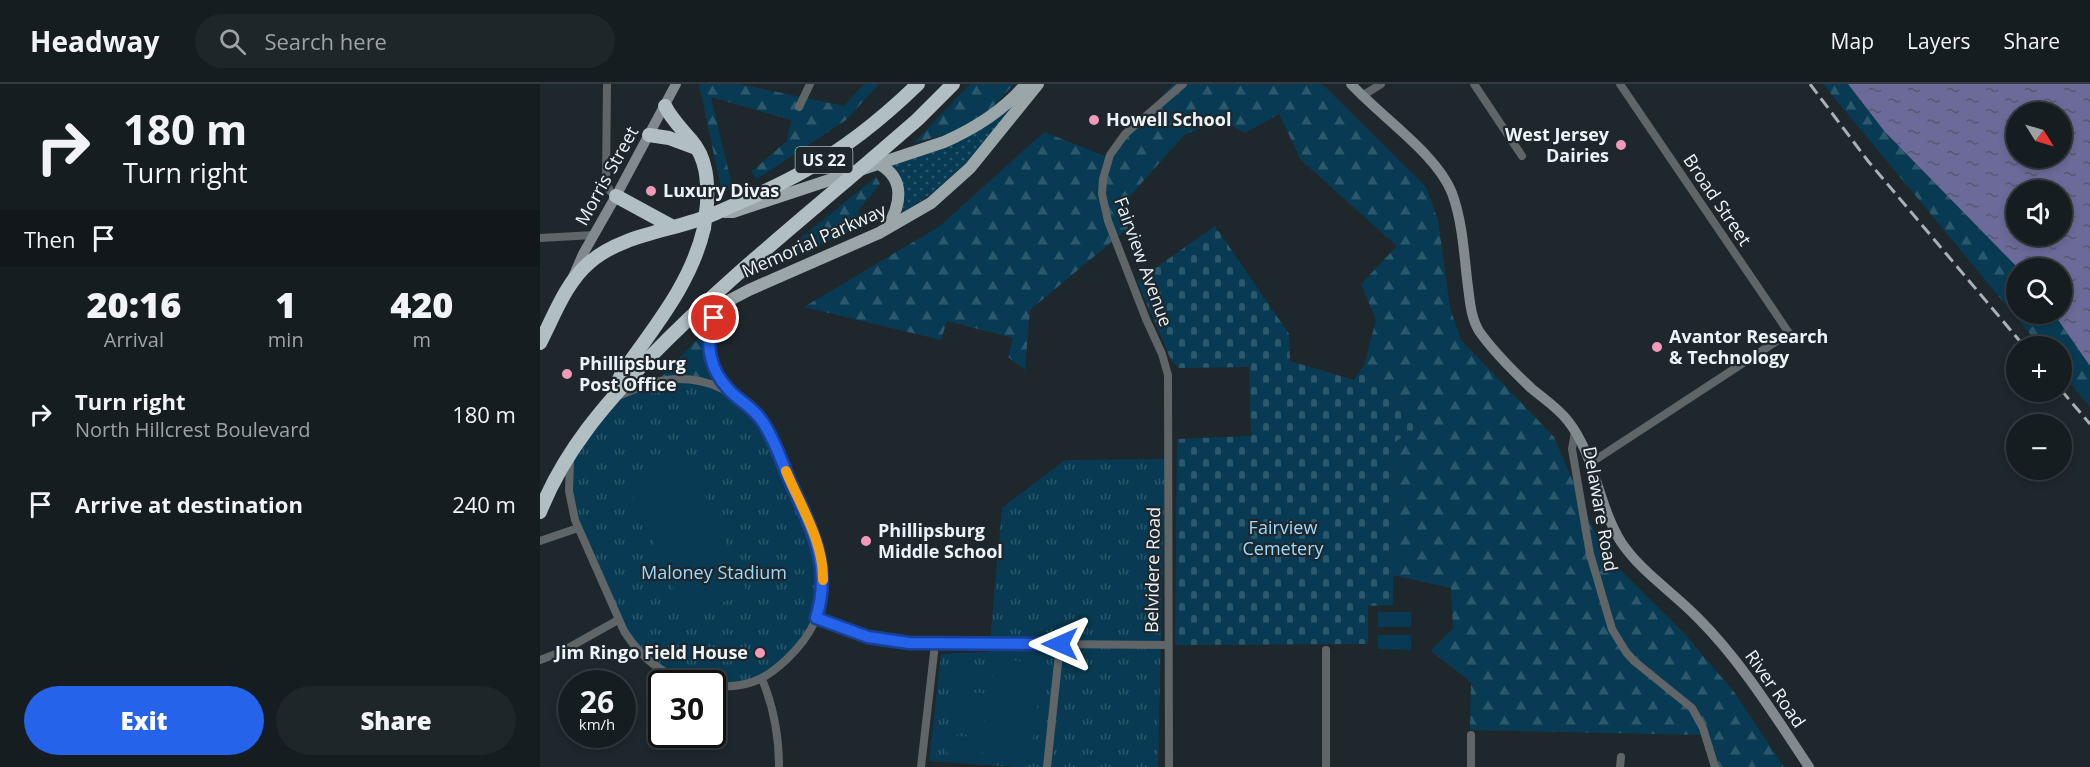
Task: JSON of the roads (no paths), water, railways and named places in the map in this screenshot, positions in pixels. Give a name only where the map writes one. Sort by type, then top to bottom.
[{"type":"highway","name":"US 22","points":[[540,343],[570,286],[587,264],[626,242],[673,227],[712,209],[769,190],[822,161],[867,129],[918,84]]},
{"type":"highway","name":"US 22","points":[[678,328],[741,270],[846,181],[876,161],[953,84]]},
{"type":"highway","points":[[611,398],[622,373],[682,286],[696,257],[712,209],[706,170],[698,150],[664,106]]},
{"type":"highway","points":[[649,135],[669,138],[698,150]]},
{"type":"highway","points":[[616,196],[673,227]]},
{"type":"highway","name":"Memorial Parkway","points":[[540,512],[551,487],[571,453],[611,398],[678,328]]},
{"type":"main road","points":[[712,209],[733,212],[876,161],[935,146],[968,131],[1002,108],[1026,84]]},
{"type":"main road","name":"Memorial Parkway","points":[[678,328],[723,302],[886,229],[931,202],[960,178],[989,146],[1038,84]]},
{"type":"main road","points":[[876,161],[892,173],[899,193],[896,210],[886,229]]},
{"type":"street","points":[[607,84],[606,182],[610,191],[616,196]]},
{"type":"street","name":"Morris Street","points":[[570,286],[580,258],[676,84]]},
{"type":"street","points":[[799,107],[810,84]]},
{"type":"street","name":"Fairview Avenue","points":[[1168,374],[1104,207],[1102,194],[1105,166],[1116,144],[1183,84]]},
{"type":"street","name":"River Road","points":[[1351,84],[1426,155],[1443,175],[1449,186],[1461,230],[1470,304],[1478,328],[1518,375],[1566,419],[1575,432],[1607,514],[1622,543],[1645,570],[1712,632],[1751,680],[1809,767]]},
{"type":"street","points":[[1362,96],[1381,84]]},
{"type":"street","points":[[1474,84],[1522,156]]},
{"type":"street","name":"Broad Street","points":[[1589,464],[1789,333],[1620,84]]},
{"type":"street","points":[[540,238],[594,235]]},
{"type":"street","points":[[723,302],[712,324],[709,350],[716,371],[730,392]]},
{"type":"street","name":"Belvidere Road","points":[[1168,374],[1169,767]]},
{"type":"street","points":[[611,398],[666,380],[693,381],[730,392],[747,404],[764,423],[816,538],[823,575],[820,604],[816,618],[801,644],[782,664],[762,679],[741,686],[726,686]]},
{"type":"street","name":"Delaware Road","points":[[1575,432],[1572,449],[1590,554],[1612,629],[1634,661],[1692,708],[1703,728],[1715,767]]},
{"type":"street","points":[[571,453],[569,491],[578,528],[618,620],[630,640],[647,660],[662,670]]},
{"type":"street","points":[[540,541],[578,528]]},
{"type":"street","points":[[816,618],[868,637],[909,643],[1167,645]]},
{"type":"street","points":[[540,660],[561,652],[618,620]]},
{"type":"street","points":[[921,767],[934,644]]},
{"type":"street","points":[[1047,767],[1060,644]]},
{"type":"street","points":[[1326,650],[1326,767]]},
{"type":"street","points":[[762,679],[776,722],[779,767]]},
{"type":"street","points":[[1471,735],[1471,767]]},
{"type":"street","points":[[1620,767],[1621,758]]},
{"type":"water","points":[[1848,84],[2090,84],[2090,366],[2072,340],[2072,336],[2069,336],[2061,324],[2072,324],[2072,258],[2008,258],[1885,132]]},
{"type":"railway","points":[[1810,84],[1868,161],[2016,336]]},
{"type":"railway","points":[[2071,402],[2090,424]]},
{"type":"place","name":"Howell School","points":[[1094,120]]},
{"type":"place","name":"West Jersey Dairies","points":[[1621,145]]},
{"type":"place","name":"Luxury Divas","points":[[651,191]]},
{"type":"place","name":"Avantor Research & Technology","points":[[1657,347]]},
{"type":"place","name":"Phillipsburg Post Office","points":[[567,374]]},
{"type":"place","name":"Phillipsburg Middle School","points":[[866,541]]},
{"type":"place","name":"Jim Ringo Field House","points":[[760,653]]},
{"type":"park label","name":"Fairview Cemetery","points":[[1283,538]]},
{"type":"park label","name":"Maloney Stadium","points":[[714,573]]}]
